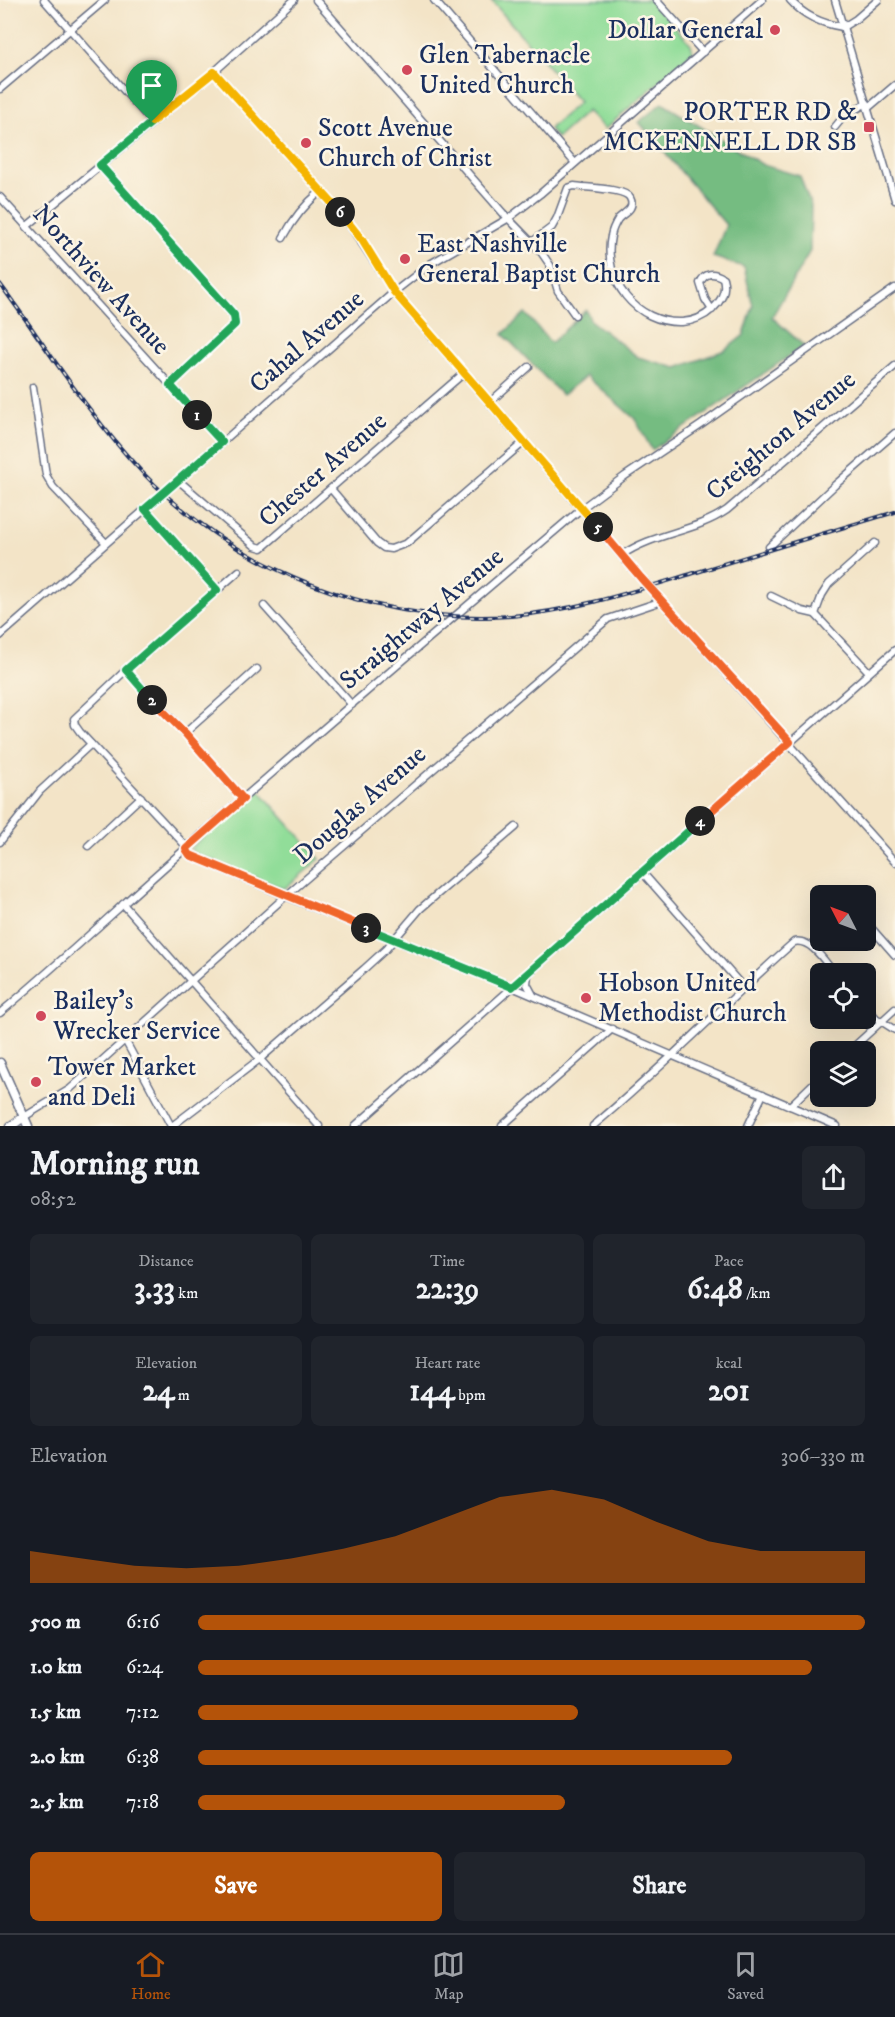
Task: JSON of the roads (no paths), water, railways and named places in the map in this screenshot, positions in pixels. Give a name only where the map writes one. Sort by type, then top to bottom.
[{"type":"main road","points":[[0,1063],[26,1122]]},
{"type":"main road","name":"Douglas Avenue","points":[[11,1126],[26,1122]]},
{"type":"street","points":[[44,0],[152,122]]},
{"type":"street","points":[[0,89],[105,0]]},
{"type":"street","points":[[26,227],[214,72],[294,0]]},
{"type":"street","points":[[316,0],[532,242],[550,265],[558,291],[574,315]]},
{"type":"street","points":[[434,0],[575,163]]},
{"type":"street","points":[[656,0],[703,52]]},
{"type":"street","name":"Cahal Avenue","points":[[0,636],[394,292],[430,264],[509,218],[762,0]]},
{"type":"street","points":[[790,0],[804,14],[827,25],[843,27],[878,0]]},
{"type":"street","points":[[835,0],[895,200]]},
{"type":"street","points":[[214,72],[345,218],[362,240],[394,292],[489,403],[895,862]]},
{"type":"street","points":[[835,127],[844,116],[867,106],[895,85]]},
{"type":"street","points":[[100,165],[236,319],[235,324],[170,385]]},
{"type":"street","points":[[532,242],[552,228],[558,218],[568,188],[574,186],[624,192],[631,199],[632,205],[615,224],[610,251],[613,274],[626,297],[645,313],[665,321],[688,322],[699,319],[712,310],[720,299],[724,284],[723,278],[712,273],[702,278],[700,283],[705,299],[712,310]]},
{"type":"street","points":[[283,238],[292,220],[321,191]]},
{"type":"street","name":"Northview Avenue","points":[[0,197],[222,442]]},
{"type":"street","name":"Straightway Avenue","points":[[0,1013],[46,975],[243,799],[582,508],[895,288]]},
{"type":"street","name":"Creighton Avenue","points":[[622,555],[634,546],[715,519],[895,366]]},
{"type":"street","points":[[489,403],[529,367]]},
{"type":"street","name":"Chester Avenue","points":[[178,480],[255,546],[262,548],[464,373]]},
{"type":"street","points":[[33,387],[46,475],[53,487],[106,543]]},
{"type":"street","points":[[769,547],[895,433]]},
{"type":"street","points":[[331,489],[377,543],[384,548],[398,548],[418,535],[524,442]]},
{"type":"street","points":[[145,509],[217,590]]},
{"type":"street","points":[[815,614],[822,595],[830,584],[875,543]]},
{"type":"street","points":[[239,571],[74,719],[75,724],[91,744],[184,844],[190,855],[673,1054],[837,1126]]},
{"type":"street","points":[[771,596],[802,611],[815,614],[869,672]]},
{"type":"street","name":"Douglas Avenue","points":[[26,1122],[70,1089],[286,896],[608,619],[662,601]]},
{"type":"street","points":[[264,606],[352,705]]},
{"type":"street","points":[[355,1126],[895,650]]},
{"type":"street","points":[[185,733],[257,669]]},
{"type":"street","points":[[126,670],[243,799]]},
{"type":"street","points":[[0,842],[40,791],[91,744]]},
{"type":"street","points":[[88,846],[141,797]]},
{"type":"street","points":[[124,1040],[171,1126],[261,1058],[395,940],[420,909],[516,827]]},
{"type":"street","points":[[642,872],[743,987]]},
{"type":"street","points":[[123,904],[319,1126]]},
{"type":"street","points":[[876,933],[895,955]]},
{"type":"street","points":[[593,1126],[643,1084],[743,987],[794,942],[807,943],[826,963]]},
{"type":"street","points":[[528,973],[527,984],[533,996]]},
{"type":"street","points":[[860,1041],[895,1010]]},
{"type":"street","points":[[876,1015],[895,1030]]},
{"type":"street","points":[[502,1126],[612,1029]]},
{"type":"street","points":[[790,1106],[810,1087]]},
{"type":"street","points":[[748,1126],[763,1094]]},
{"type":"railway","points":[[0,284],[104,428],[142,472],[179,507],[220,537],[264,563],[311,584],[359,600],[409,611],[460,616],[511,616],[558,610],[626,593],[895,512]]},
{"type":"place","name":"Dollar General","points":[[775,30]]},
{"type":"place","name":"Glen Tabernacle United Church","points":[[407,70]]},
{"type":"place","name":"PORTER RD & MCKENNELL DR SB","points":[[869,127]]},
{"type":"place","name":"Scott Avenue Church of Christ","points":[[306,143]]},
{"type":"place","name":"East Nashville General Baptist Church","points":[[405,259]]},
{"type":"place","name":"Hobson United Methodist Church","points":[[586,998]]},
{"type":"place","name":"Bailey's Wrecker Service","points":[[41,1016]]},
{"type":"place","name":"Tower Market and Deli","points":[[36,1082]]}]
